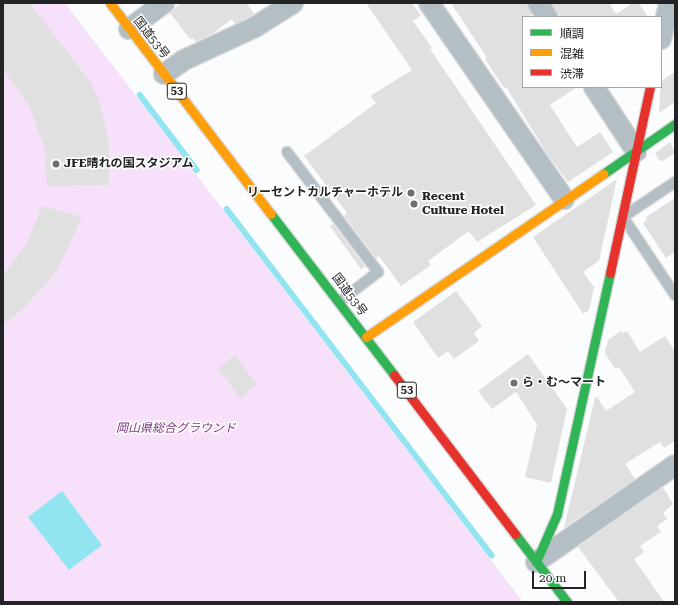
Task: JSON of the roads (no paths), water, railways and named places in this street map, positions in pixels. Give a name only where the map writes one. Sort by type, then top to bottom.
[{"type":"main road","name":"国道53号","points":[[110,3],[567,602]]},
{"type":"main road","points":[[536,562],[557,514],[623,217],[650,88]]},
{"type":"main road","points":[[366,337],[564,199],[675,124]]},
{"type":"street","points":[[129,28],[164,3]]},
{"type":"street","points":[[164,74],[184,60],[256,28],[293,3]]},
{"type":"street","points":[[429,3],[564,199]]},
{"type":"street","points":[[538,3],[546,16]]},
{"type":"street","points":[[662,32],[666,6]]},
{"type":"street","points":[[595,88],[636,151]]},
{"type":"street","points":[[536,562],[675,465]]},
{"type":"lane","points":[[287,152],[378,272],[339,302]]},
{"type":"lane","points":[[675,182],[623,217],[672,283],[675,295]]},
{"type":"water","points":[[62,491],[102,545],[69,570],[28,517]]},
{"type":"waterway","points":[[140,95],[197,170]]},
{"type":"waterway","points":[[227,209],[492,555]]},
{"type":"place","name":"JFE晴れの国スタジアム","points":[[56,164]]},
{"type":"place","name":"リーセントカルチャーホテル","points":[[411,193]]},
{"type":"place","name":"Recent Culture Hotel","points":[[414,204]]},
{"type":"place","name":"ら・む〜マート","points":[[514,383]]},
{"type":"park label","name":"岡山県総合グラウンド","points":[[176,429]]}]
